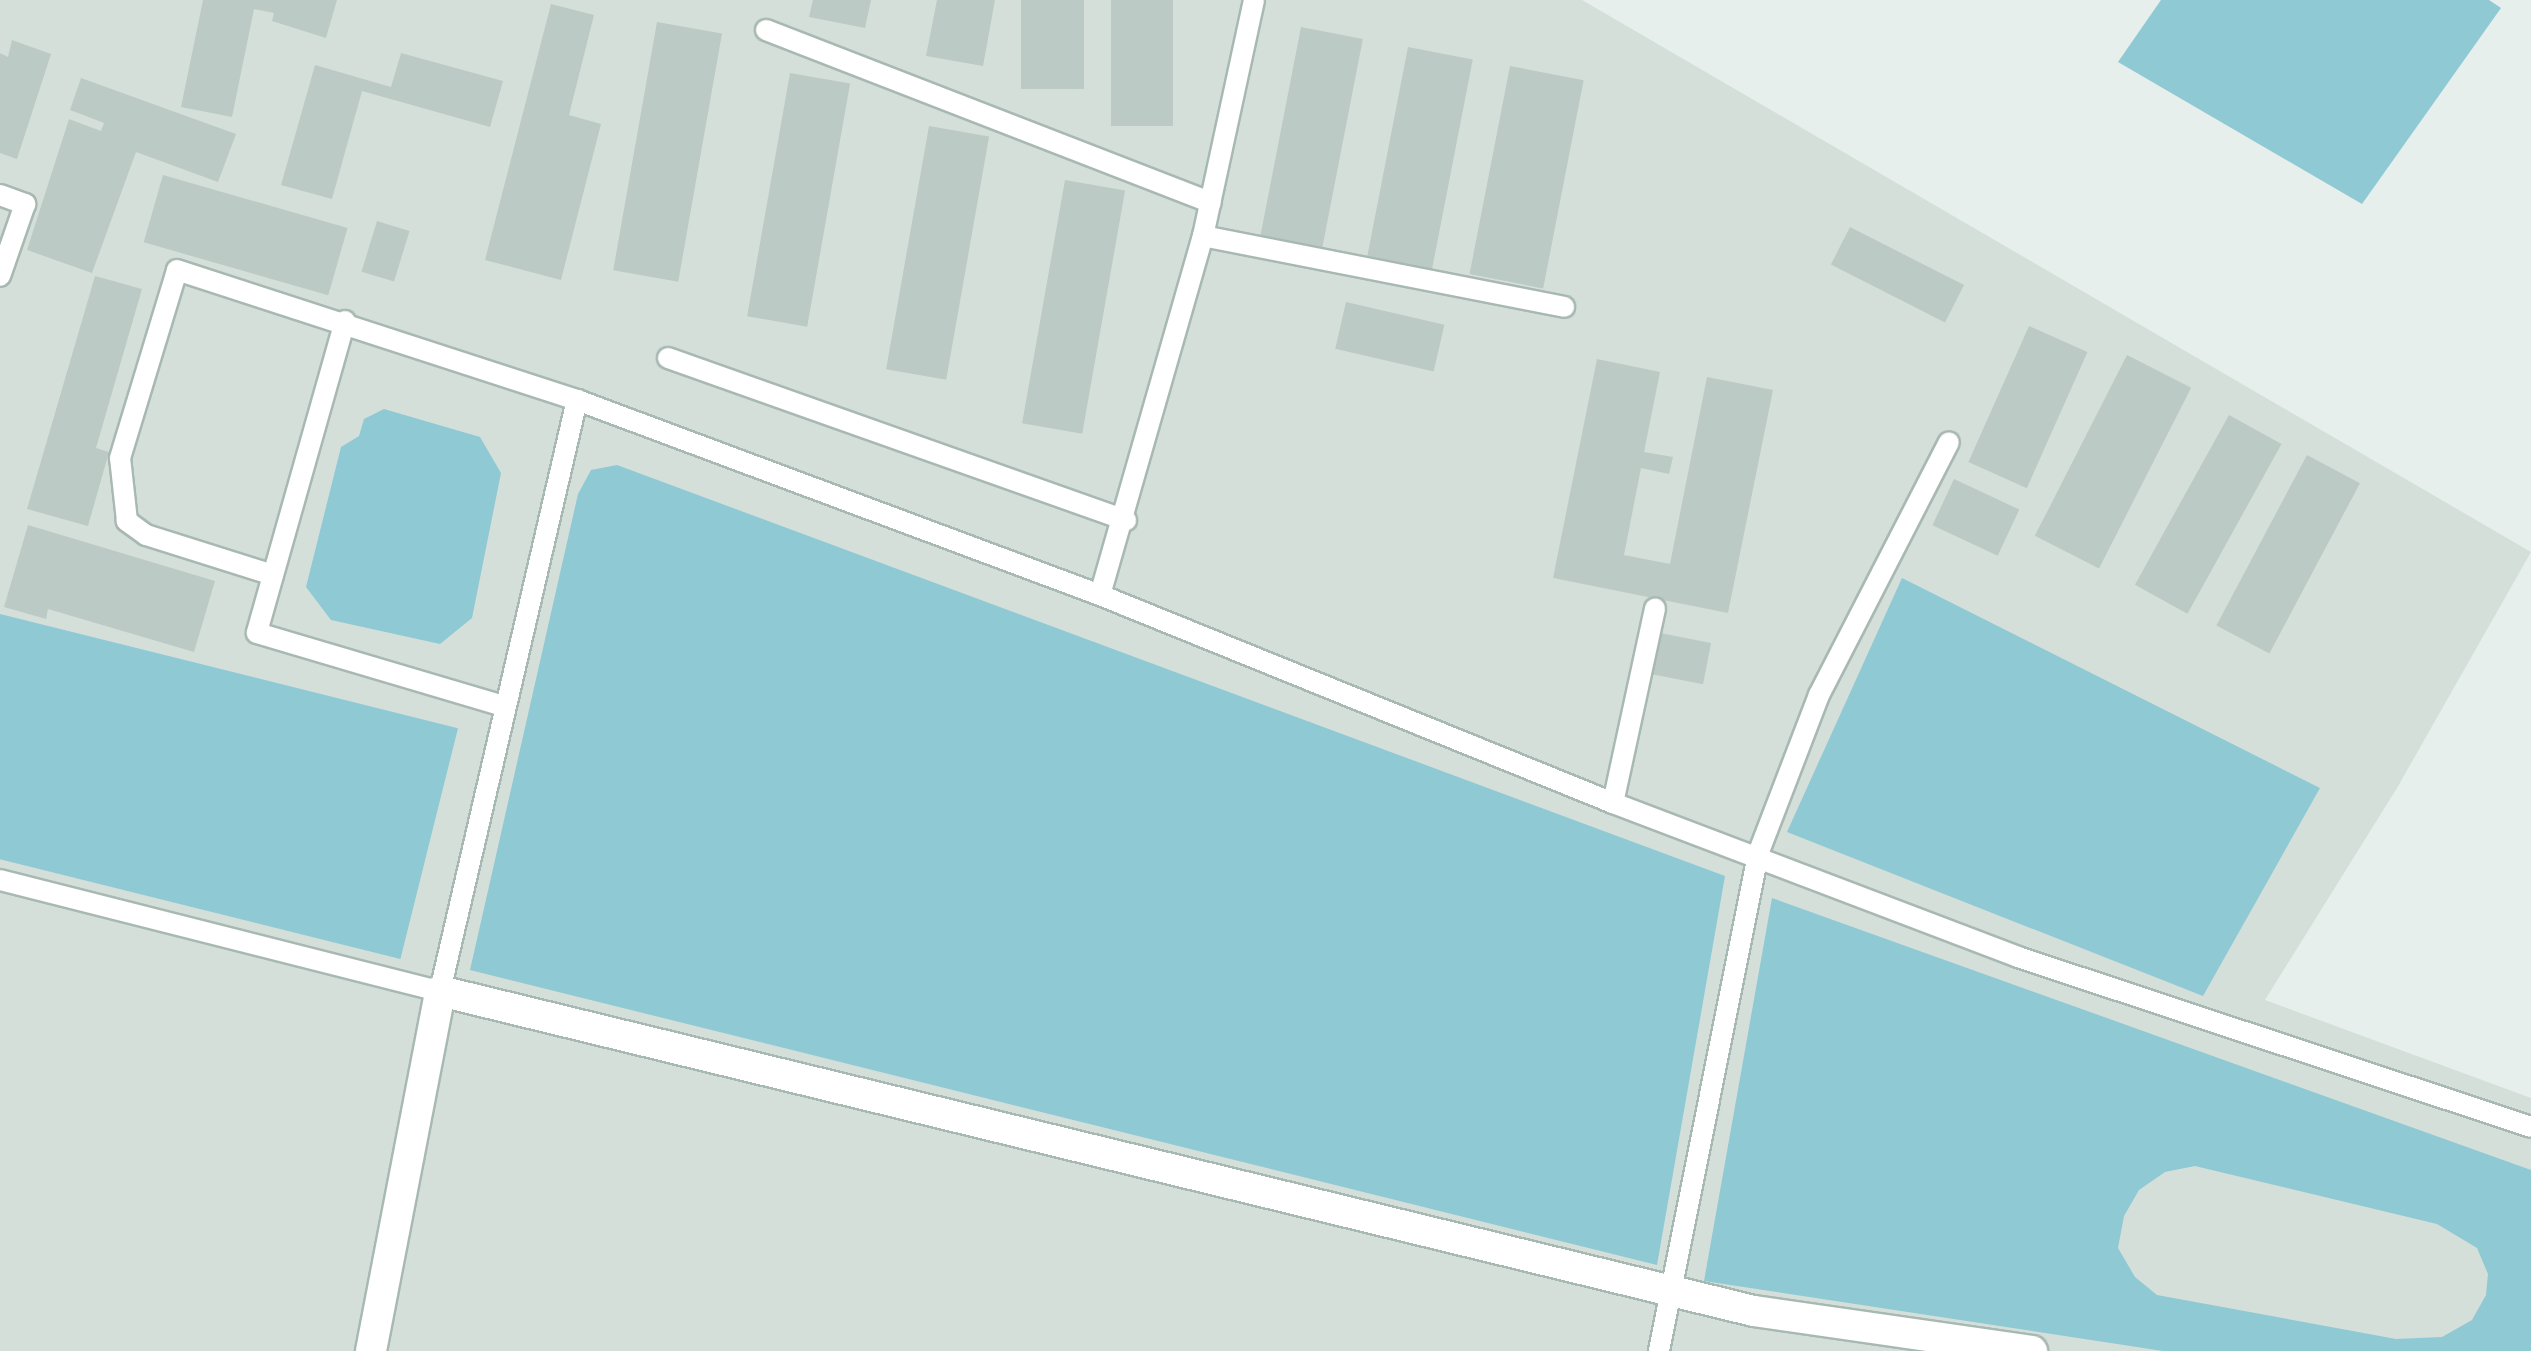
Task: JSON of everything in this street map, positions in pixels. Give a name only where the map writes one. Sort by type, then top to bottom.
[{"type":"street","points":[[371,1351],[440,991],[1754,1311],[2032,1351]]},
{"type":"lane","points":[[1100,594],[1126,520],[1203,236],[1254,0]]},
{"type":"lane","points":[[766,30],[1211,203]]},
{"type":"lane","points":[[0,194],[25,204],[0,276]]},
{"type":"lane","points":[[1203,236],[1564,306]]},
{"type":"lane","points":[[273,576],[159,540],[127,521],[118,480],[130,422],[177,270],[577,400],[1100,594],[1614,803],[1758,854],[2018,957],[2531,1127]]},
{"type":"lane","points":[[345,322],[257,634],[504,706]]},
{"type":"lane","points":[[668,358],[1126,520]]},
{"type":"lane","points":[[0,880],[440,991],[577,400]]},
{"type":"lane","points":[[1658,1351],[1758,854],[1820,695],[1949,442]]},
{"type":"lane","points":[[1614,803],[1654,608]]},
{"type":"shaded area","points":[[0,0],[1582,0],[2531,552],[2397,788],[2265,1000],[2531,1098],[2531,1351],[0,1351]]},
{"type":"water","points":[[2161,0],[2489,0],[2501,8],[2362,204],[2118,62]]},
{"type":"water","points":[[384,409],[480,437],[501,473],[472,618],[440,644],[331,620],[306,587],[341,447],[359,436],[364,419]]},
{"type":"water","points":[[617,465],[1725,876],[1657,1265],[470,970],[578,494],[591,470]]},
{"type":"water","points":[[1902,578],[2320,788],[2203,996],[1787,832]]},
{"type":"water","points":[[0,614],[458,728],[400,959],[0,859]]},
{"type":"water","points":[[1772,898],[2531,1170],[2531,1351],[2163,1351],[1704,1281]],"holes":[[[2195,1166],[2437,1224],[2477,1248],[2488,1274],[2486,1295],[2472,1320],[2442,1337],[2396,1339],[2157,1295],[2135,1277],[2118,1248],[2124,1216],[2139,1190],[2165,1172]]]},
{"type":"building","points":[[203,0],[337,0],[326,38],[272,21],[274,13],[254,9],[232,117],[181,107]]},
{"type":"building","points":[[813,0],[871,0],[865,28],[809,17]]},
{"type":"building","points":[[937,0],[995,0],[983,66],[926,56]]},
{"type":"building","points":[[1021,0],[1084,0],[1084,89],[1021,89]]},
{"type":"building","points":[[1111,0],[1173,0],[1173,126],[1111,126]]},
{"type":"building","points":[[551,4],[594,15],[569,115],[601,124],[561,280],[485,260]]},
{"type":"building","points":[[657,22],[722,33],[678,282],[613,270]]},
{"type":"building","points":[[1301,27],[1363,39],[1322,247],[1261,235]]},
{"type":"building","points":[[12,40],[51,54],[17,159],[0,153],[0,53],[8,57]]},
{"type":"building","points":[[1408,47],[1473,60],[1432,269],[1367,256]]},
{"type":"building","points":[[401,53],[503,81],[490,127],[362,91],[332,199],[281,185],[315,65],[391,87]]},
{"type":"building","points":[[1510,66],[1584,80],[1543,288],[1470,274]]},
{"type":"building","points":[[790,73],[850,84],[807,327],[747,316]]},
{"type":"building","points":[[81,78],[236,134],[218,182],[136,152],[92,273],[27,250],[69,119],[101,131],[104,123],[70,110]]},
{"type":"building","points":[[929,126],[989,137],[946,380],[886,369]]},
{"type":"building","points":[[163,175],[348,228],[328,295],[144,242]]},
{"type":"building","points":[[1065,180],[1125,191],[1082,434],[1022,423]]},
{"type":"building","points":[[377,221],[410,231],[394,282],[362,272]]},
{"type":"building","points":[[1850,227],[1964,285],[1945,323],[1831,264]]},
{"type":"building","points":[[95,276],[142,289],[96,448],[109,452],[88,526],[27,509]]},
{"type":"building","points":[[1346,302],[1444,325],[1434,371],[1335,349]]},
{"type":"building","points":[[2029,326],[2087,352],[2027,488],[1968,462]]},
{"type":"building","points":[[2127,355],[2191,388],[2099,569],[2035,536]]},
{"type":"building","points":[[1597,359],[1660,372],[1644,452],[1673,457],[1669,474],[1641,468],[1624,555],[1670,564],[1707,377],[1773,390],[1728,613],[1553,578]]},
{"type":"building","points":[[2229,415],[2281,444],[2187,614],[2135,585]]},
{"type":"building","points":[[2307,455],[2360,483],[2269,654],[2216,625]]},
{"type":"building","points":[[1954,479],[2019,509],[1998,556],[1932,525]]},
{"type":"building","points":[[28,525],[215,581],[194,652],[48,609],[46,619],[4,607]]},
{"type":"building","points":[[1660,633],[1711,643],[1703,684],[1652,674]]}]
